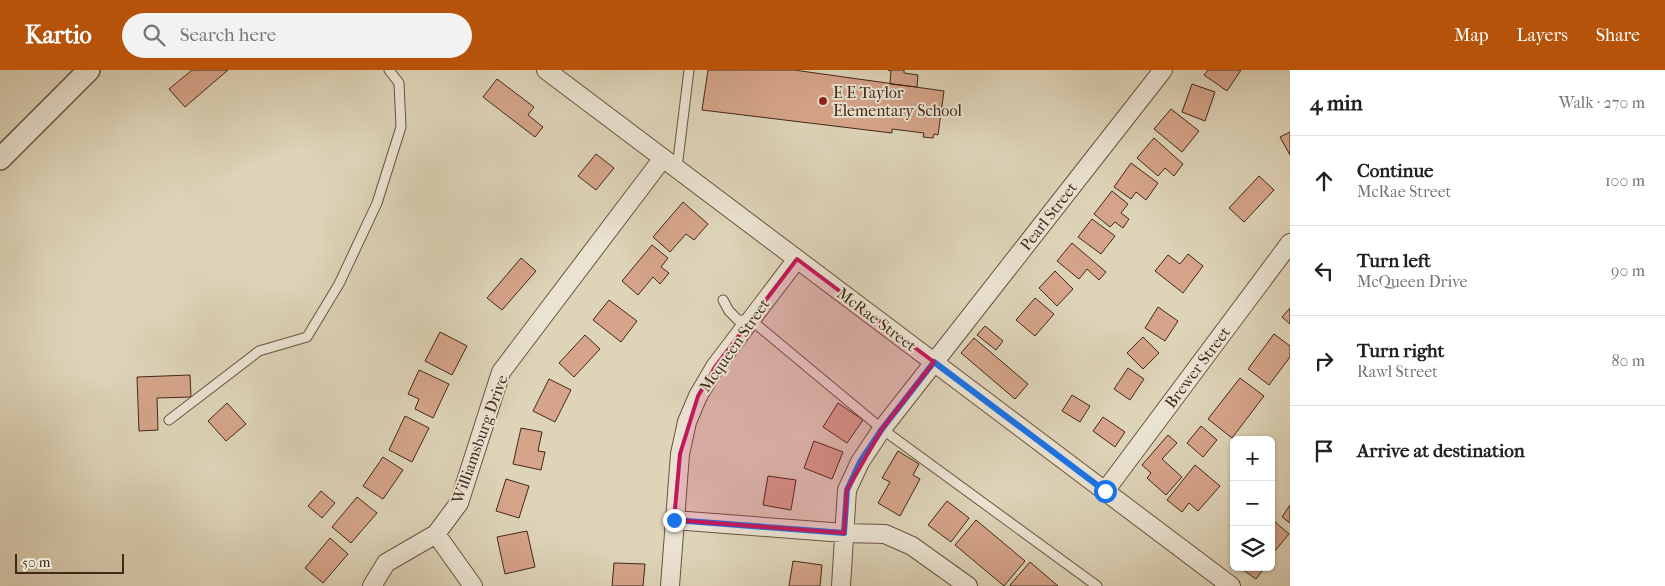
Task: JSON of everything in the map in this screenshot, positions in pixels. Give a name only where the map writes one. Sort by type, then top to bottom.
[{"type":"street","points":[[0,159],[89,70]]},
{"type":"street","name":"McRae Street","points":[[546,70],[1231,586]]},
{"type":"street","name":"Pearl Street","points":[[841,586],[847,490],[860,462],[882,429],[1163,70]]},
{"type":"street","name":"Williamsburg Drive","points":[[372,586],[386,563],[436,534],[459,503],[502,372],[670,163]]},
{"type":"street","name":"Brewer Street","points":[[1105,491],[1290,243]]},
{"type":"street","name":"Mcqueen Street","points":[[670,586],[680,454],[687,422],[698,396],[715,367],[796,259]]},
{"type":"street","points":[[674,520],[844,533],[885,534],[912,546],[968,586]]},
{"type":"street","points":[[436,534],[473,586]]},
{"type":"lane","points":[[169,420],[259,351],[308,337],[338,284],[377,203],[401,127],[399,83],[389,70]]},
{"type":"lane","points":[[670,163],[689,70]]},
{"type":"lane","points":[[722,300],[738,320],[750,320],[882,429],[1097,586]]},
{"type":"highlighted area","points":[[797,259],[934,362],[882,429],[847,490],[844,533],[674,520],[680,454],[698,396],[715,367]]},
{"type":"building","points":[[192,70],[228,70],[185,107],[169,89]]},
{"type":"building","name":"E E Taylor Elementary School","points":[[708,70],[794,70],[944,91],[938,135],[934,134],[933,138],[923,137],[924,133],[892,129],[892,133],[702,110]]},
{"type":"building","points":[[888,70],[904,70],[904,73],[918,75],[917,87],[890,84],[891,71]]},
{"type":"building","points":[[1208,70],[1241,70],[1227,91],[1204,75]]},
{"type":"building","points":[[497,79],[534,107],[528,115],[543,127],[535,137],[483,97]]},
{"type":"building","points":[[1192,84],[1215,92],[1205,121],[1182,112]]},
{"type":"building","points":[[1171,109],[1199,131],[1182,152],[1154,129]]},
{"type":"building","points":[[1290,132],[1290,155],[1280,137]]},
{"type":"building","points":[[1154,138],[1183,164],[1174,176],[1165,168],[1158,176],[1137,158]]},
{"type":"building","points":[[596,154],[614,168],[596,190],[578,176]]},
{"type":"building","points":[[1131,163],[1158,183],[1146,200],[1136,192],[1131,199],[1114,187]]},
{"type":"building","points":[[1259,176],[1274,190],[1244,222],[1229,208]]},
{"type":"building","points":[[1112,191],[1128,204],[1121,213],[1129,219],[1123,228],[1115,222],[1110,227],[1094,214]]},
{"type":"building","points":[[683,202],[708,224],[694,240],[686,234],[670,252],[653,237]]},
{"type":"building","points":[[1092,219],[1115,236],[1101,254],[1078,237]]},
{"type":"building","points":[[1072,243],[1106,272],[1099,280],[1087,269],[1079,279],[1057,261]]},
{"type":"building","points":[[652,245],[668,258],[661,267],[669,273],[660,284],[653,277],[638,295],[622,281]]},
{"type":"building","points":[[1188,254],[1203,266],[1183,293],[1155,271],[1168,255],[1180,264]]},
{"type":"building","points":[[521,258],[536,271],[502,310],[487,298]]},
{"type":"building","points":[[1055,271],[1073,289],[1057,306],[1039,288]]},
{"type":"building","points":[[1035,298],[1054,314],[1035,336],[1016,320]]},
{"type":"building","points":[[609,300],[637,321],[621,342],[593,320]]},
{"type":"building","points":[[1158,307],[1178,321],[1165,341],[1145,328]]},
{"type":"building","points":[[1290,308],[1290,324],[1282,317]]},
{"type":"building","points":[[985,326],[1003,341],[996,350],[977,335]]},
{"type":"building","points":[[440,332],[467,346],[452,375],[425,361]]},
{"type":"building","points":[[1274,334],[1290,346],[1290,357],[1269,385],[1248,369]]},
{"type":"building","points":[[585,335],[600,349],[574,377],[559,363]]},
{"type":"building","points":[[1143,337],[1159,353],[1143,369],[1127,353]]},
{"type":"building","points":[[974,338],[1028,384],[1015,399],[961,353]]},
{"type":"building","points":[[1128,368],[1144,379],[1130,400],[1114,389]]},
{"type":"building","points":[[419,370],[449,384],[433,418],[415,409],[419,399],[408,394]]},
{"type":"building","points":[[190,375],[191,397],[157,398],[158,430],[139,431],[137,377]]},
{"type":"building","points":[[1240,378],[1264,396],[1234,436],[1230,436],[1208,419]]},
{"type":"building","points":[[549,379],[571,390],[555,422],[533,411]]},
{"type":"building","points":[[1072,395],[1090,406],[1080,422],[1062,411]]},
{"type":"building","points":[[227,403],[246,424],[226,441],[208,421]]},
{"type":"building","points":[[838,403],[863,420],[847,443],[823,427]]},
{"type":"building","points":[[405,416],[429,428],[412,462],[389,450]]},
{"type":"building","points":[[1103,417],[1125,432],[1115,447],[1093,431]]},
{"type":"building","points":[[1201,426],[1217,440],[1203,457],[1187,443]]},
{"type":"building","points":[[521,428],[542,432],[538,451],[545,452],[541,470],[513,464]]},
{"type":"building","points":[[1168,435],[1177,443],[1162,459],[1182,477],[1166,495],[1147,478],[1151,473],[1142,465]]},
{"type":"building","points":[[814,441],[843,452],[832,479],[804,468]]},
{"type":"building","points":[[898,451],[919,464],[913,475],[920,479],[900,516],[878,503],[890,482],[882,478]]},
{"type":"building","points":[[383,457],[403,470],[383,499],[363,486]]},
{"type":"building","points":[[1195,465],[1220,486],[1198,511],[1189,503],[1182,512],[1167,500]]},
{"type":"building","points":[[768,476],[796,480],[791,510],[763,505]]},
{"type":"building","points":[[506,479],[529,486],[519,518],[496,511]]},
{"type":"building","points":[[321,491],[335,503],[322,518],[308,506]]},
{"type":"building","points":[[357,497],[377,513],[351,543],[332,527]]},
{"type":"building","points":[[947,501],[969,518],[951,542],[928,525]]},
{"type":"building","points":[[1290,505],[1290,523],[1282,517]]},
{"type":"building","points":[[976,520],[1025,561],[1004,586],[955,545]]},
{"type":"building","points":[[1275,522],[1289,534],[1275,551]]},
{"type":"building","points":[[527,531],[535,567],[505,574],[497,537]]},
{"type":"building","points":[[330,538],[348,554],[323,583],[305,568]]},
{"type":"building","points":[[793,561],[822,565],[820,586],[789,586]]},
{"type":"building","points":[[1030,562],[1058,586],[1011,586]]},
{"type":"building","points":[[614,563],[645,564],[643,586],[612,586]]},
{"type":"building","points":[[1245,571],[1262,571],[1256,579]]},
{"type":"place","name":"E E Taylor Elementary School","points":[[823,101]]},
{"type":"route","points":[[674,520],[844,533],[847,490],[860,462],[882,429],[934,362],[1105,491]]}]
